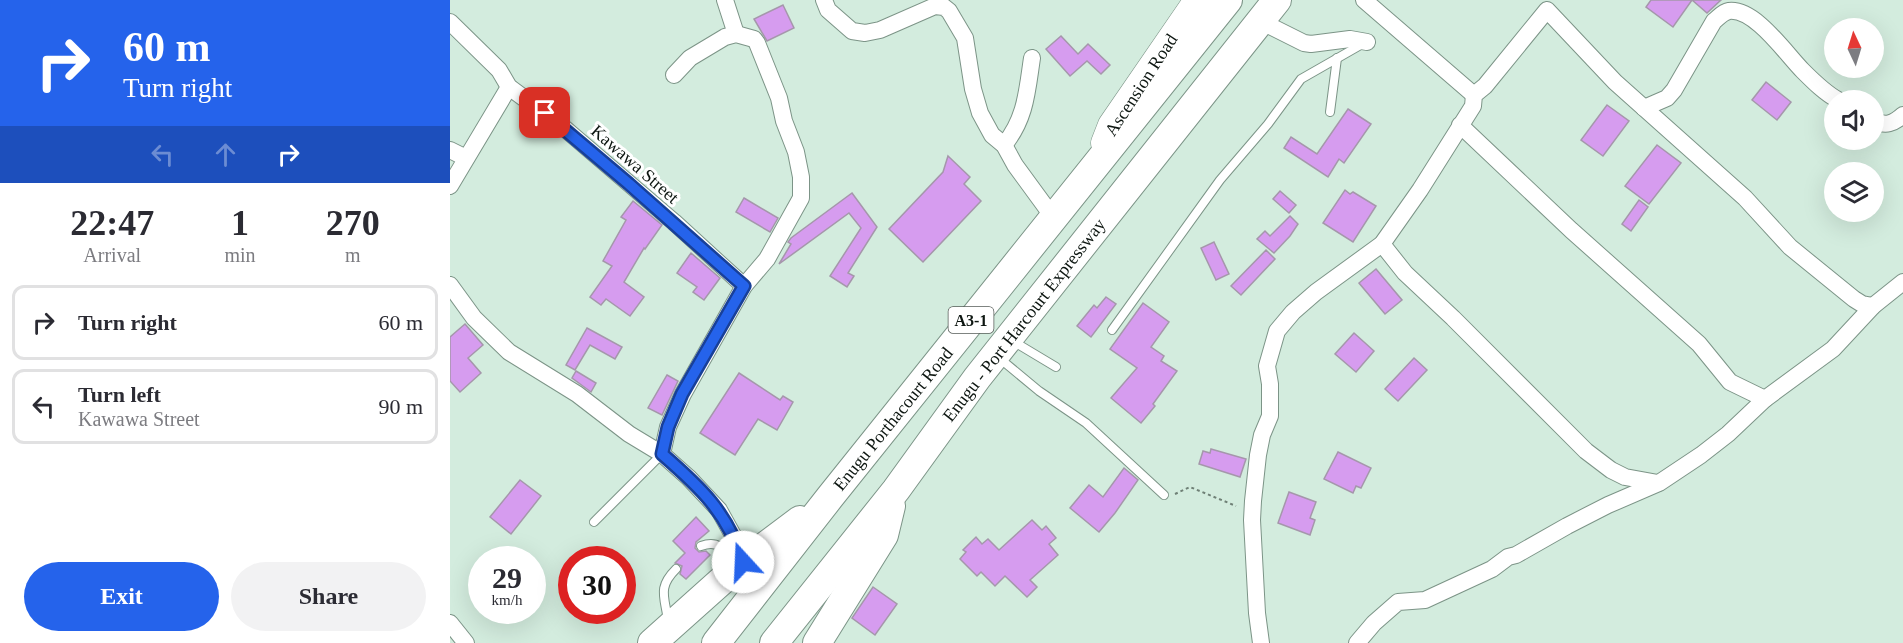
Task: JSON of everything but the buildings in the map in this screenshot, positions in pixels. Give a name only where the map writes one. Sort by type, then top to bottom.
[{"type":"highway","name":"Enugu Porthacourt Road","points":[[716,643],[1228,0]]},
{"type":"highway","name":"Enugu - Port Harcourt Expressway","points":[[774,643],[896,490],[1002,347],[1269,10]]},
{"type":"highway","points":[[817,643],[884,535],[896,490]]},
{"type":"highway","points":[[661,635],[740,565],[830,497]]},
{"type":"main road","name":"Ascension Road","points":[[1091,172],[1111,125],[1197,0]]},
{"type":"street","points":[[725,0],[736,34]]},
{"type":"street","points":[[824,0],[828,10],[852,31],[865,33],[880,30],[935,6],[949,10],[965,38],[973,89],[980,113],[992,135],[1004,145],[1015,165],[1053,217]]},
{"type":"street","points":[[1364,0],[1474,95]]},
{"type":"street","points":[[1644,108],[1667,98],[1674,90],[1714,21],[1733,5],[1762,25],[1824,91]]},
{"type":"street","points":[[1269,10],[1304,43],[1350,39],[1367,42]]},
{"type":"street","points":[[1261,643],[1257,613],[1253,513],[1258,455],[1262,435],[1270,416],[1270,384],[1267,366],[1277,331],[1293,312],[1316,292],[1382,244],[1420,190],[1473,106],[1474,95],[1485,86],[1547,10],[1615,82],[1745,198],[1798,254],[1854,299],[1862,304],[1873,306]]},
{"type":"street","name":"Kawawa Street","points":[[450,22],[499,70],[509,87],[572,134],[744,286]]},
{"type":"street","points":[[662,454],[668,427],[682,394],[744,286],[767,259],[801,198],[801,177],[796,152],[784,120],[779,98],[754,39],[736,34],[725,38],[690,58],[674,75]]},
{"type":"street","points":[[1004,145],[1014,134],[1024,106],[1032,58]]},
{"type":"street","points":[[450,186],[509,87]]},
{"type":"street","points":[[1884,124],[1895,123],[1903,116]]},
{"type":"street","points":[[1460,125],[1571,230],[1699,344],[1730,382],[1765,399]]},
{"type":"street","points":[[450,150],[466,158]]},
{"type":"street","points":[[1382,244],[1405,273],[1586,451],[1605,466],[1625,477],[1659,483]]},
{"type":"street","points":[[1357,643],[1374,623],[1398,602],[1425,600],[1492,569],[1508,556],[1516,555],[1567,525],[1659,483],[1719,441],[1765,399],[1833,349],[1873,306],[1903,282]]},
{"type":"street","points":[[450,285],[474,318],[509,352],[577,394],[629,434],[662,454],[689,478],[719,510],[734,537],[740,565]]},
{"type":"street","points":[[450,623],[466,643]]},
{"type":"lane","points":[[1112,330],[1220,180],[1268,124],[1301,79],[1367,42]]},
{"type":"lane","points":[[1330,112],[1337,58]]},
{"type":"lane","points":[[1002,347],[1056,367]]},
{"type":"lane","points":[[1002,347],[1039,391],[1086,423],[1164,495]]},
{"type":"lane","points":[[594,522],[662,454]]},
{"type":"lane","points":[[701,546],[710,543],[723,548],[740,565]]},
{"type":"lane","points":[[661,635],[663,588],[666,579],[676,570]]},
{"type":"path","points":[[1164,495],[1174,495],[1190,487],[1253,513]]},
{"type":"route","points":[[545,113],[674,222],[744,286],[682,394],[668,427],[662,454],[689,478],[719,510],[734,537],[743,562]]}]
